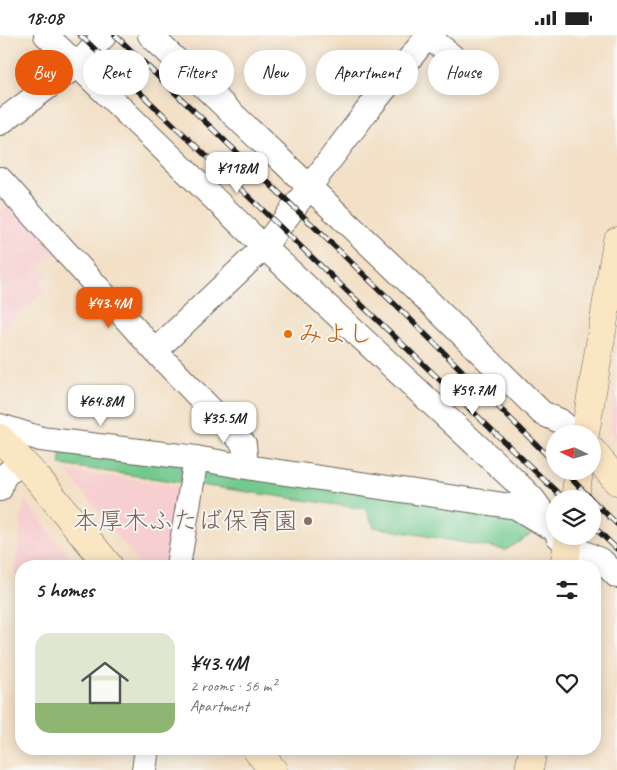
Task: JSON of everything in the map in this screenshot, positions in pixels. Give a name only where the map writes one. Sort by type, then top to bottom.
[{"type":"street","points":[[46,35],[264,247],[516,482],[533,499],[546,518]]},
{"type":"street","points":[[0,123],[76,65],[105,35]]},
{"type":"street","points":[[150,35],[412,285],[542,413],[565,425]]},
{"type":"street","points":[[155,351],[264,247],[366,112],[428,35],[445,50]]},
{"type":"street","points":[[0,179],[155,351],[244,444],[246,467]]},
{"type":"street","points":[[586,425],[617,241]]},
{"type":"street","points":[[0,426],[40,439],[196,458],[516,507],[546,524]]},
{"type":"street","points":[[0,438],[104,560]]},
{"type":"street","points":[[179,560],[196,458]]},
{"type":"street","points":[[601,462],[617,481]]},
{"type":"street","points":[[0,489],[2,480],[7,472],[24,464]]},
{"type":"street","points":[[571,545],[600,560]]},
{"type":"street","points":[[601,560],[617,576]]},
{"type":"street","points":[[144,770],[147,755]]},
{"type":"street","points":[[261,755],[273,770]]},
{"type":"street","points":[[530,770],[532,755]]},
{"type":"shaded area","points":[[13,202],[56,252],[41,265],[49,275],[39,284],[45,291],[0,330],[0,213]]},
{"type":"shaded area","points":[[617,384],[617,442],[613,437],[610,422]]},
{"type":"shaded area","points":[[68,471],[183,486],[172,560],[136,560]]},
{"type":"shaded area","points":[[26,501],[71,560],[16,560],[24,502]]},
{"type":"green space","points":[[59,442],[522,516],[539,529],[506,550],[374,527],[366,509],[61,465]]},
{"type":"railway","points":[[80,35],[555,490]]},
{"type":"railway","points":[[115,35],[412,321],[546,454]]},
{"type":"railway","points":[[573,480],[582,490]]},
{"type":"railway","points":[[601,509],[617,524]]},
{"type":"railway","points":[[601,534],[617,549]]},
{"type":"place","name":"みよし","points":[[288,334]]},
{"type":"place","name":"本厚木ふたば保育園","points":[[308,521]]}]
